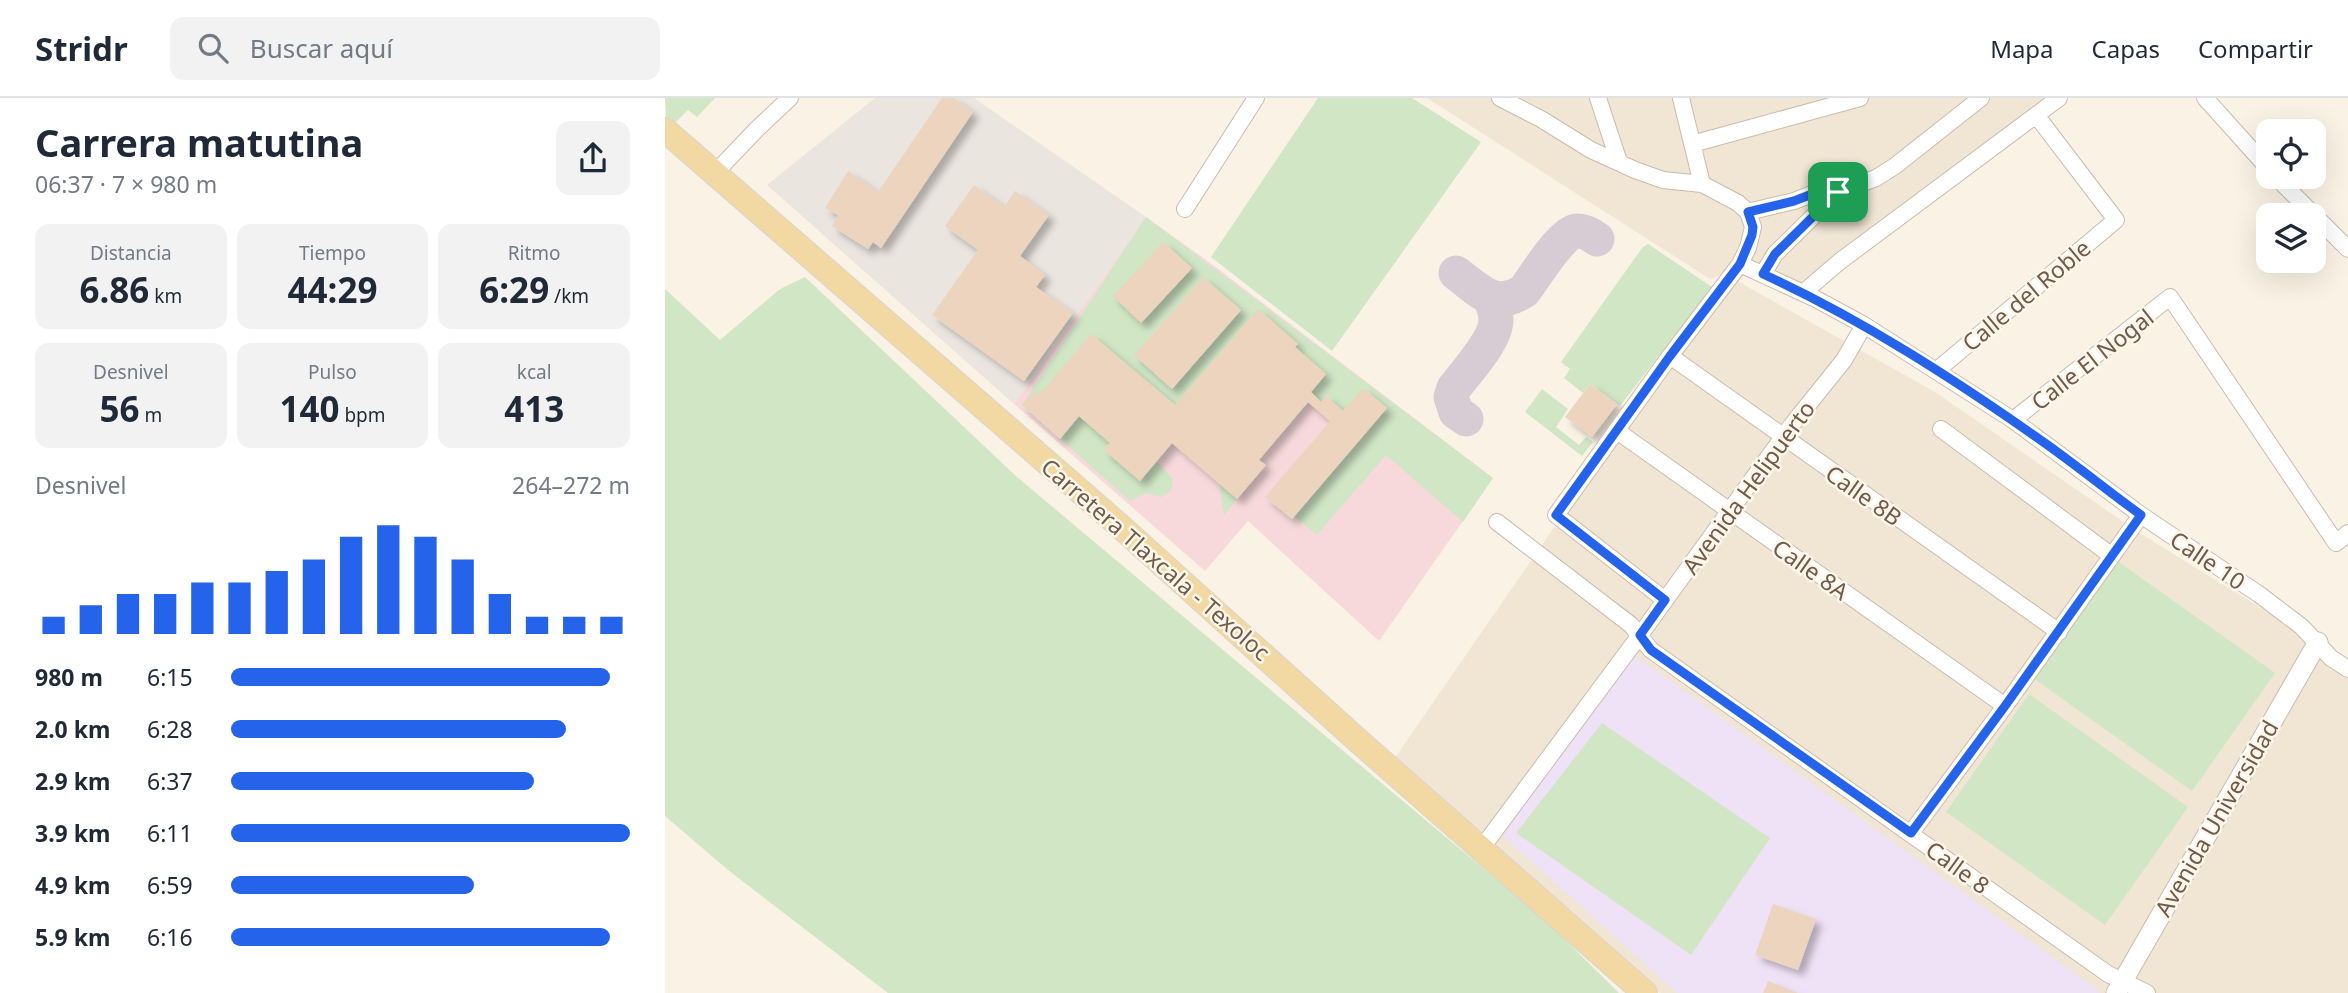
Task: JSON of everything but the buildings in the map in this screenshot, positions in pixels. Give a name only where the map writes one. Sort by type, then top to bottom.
[{"type":"main road","name":"Carretera Tlaxcala - Texoloc","points":[[665,130],[1121,527],[1644,993]]},
{"type":"street","points":[[715,173],[790,98]]},
{"type":"street","points":[[1185,209],[1256,98]]},
{"type":"street","points":[[1500,98],[1520,104],[1579,143],[1619,162],[1663,180],[1702,184],[1738,203],[1748,212],[1753,227],[1740,264],[1556,515],[1665,600]]},
{"type":"street","points":[[1598,98],[1619,162]]},
{"type":"street","points":[[1681,98],[1702,184]]},
{"type":"street","points":[[1692,144],[1860,98]]},
{"type":"street","points":[[1763,274],[1775,254],[1796,231],[1838,192],[1876,178],[1895,166],[1981,98]]},
{"type":"street","points":[[1803,293],[1839,262],[2059,98]]},
{"type":"street","points":[[2205,98],[2256,155]]},
{"type":"street","name":"Calle del Roble","points":[[1935,371],[2116,220],[2036,115]]},
{"type":"street","points":[[1748,212],[1787,203],[1825,189],[1838,192]]},
{"type":"street","points":[[2288,189],[2348,249]]},
{"type":"street","points":[[1787,203],[1796,231]]},
{"type":"street","name":"Calle 10","points":[[1740,264],[1803,293],[1864,326],[2013,420],[2141,515],[2260,595],[2302,627],[2332,658],[2348,669]]},
{"type":"street","name":"Calle El Nogal","points":[[2013,420],[2170,297],[2342,538]]},
{"type":"street","name":"Avenida Helipuerto","points":[[1481,849],[1782,438],[1844,360],[1864,326]]},
{"type":"street","name":"Calle 8B","points":[[1670,356],[2059,632]]},
{"type":"street","points":[[1941,429],[2112,556]]},
{"type":"street","name":"Calle 8A","points":[[1617,431],[2005,706]]},
{"type":"street","points":[[1911,833],[2059,632],[2141,515]]},
{"type":"street","name":"Calle 8","points":[[1497,522],[1631,625],[1651,650],[1911,833],[2119,988],[2147,993]]},
{"type":"street","name":"Avenida Universidad","points":[[2119,988],[2318,642]]},
{"type":"shaded area","points":[[875,98],[974,98],[1146,217],[1014,404],[767,185]]},
{"type":"shaded area","points":[[1427,98],[2050,98],[1798,294],[1739,268],[1710,279]]},
{"type":"shaded area","points":[[1146,217],[1493,478],[1379,641],[1248,521],[1205,571],[1014,404]]},
{"type":"shaded area","points":[[1737,281],[1935,392],[2138,532],[2348,662],[2348,993],[1660,993],[1394,759],[1564,513]]},
{"type":"shaded area","points":[[1629,651],[2101,992],[1677,993],[1503,836]]},
{"type":"green space","points":[[665,98],[715,98],[697,117],[688,110],[667,131]]},
{"type":"green space","points":[[1318,98],[1412,98],[1481,142],[1332,351],[1211,257]]},
{"type":"green space","points":[[1146,217],[1493,478],[1463,522],[1386,455],[1317,535],[1294,516],[1366,433],[1326,396],[1321,402],[1308,402],[1260,459],[1266,465],[1224,515],[1219,483],[1173,443],[1156,462],[1172,479],[1172,488],[1161,497],[1146,493],[1130,501],[1022,405]]},
{"type":"green space","points":[[1648,244],[1712,287],[1620,406],[1590,384],[1583,393],[1564,378],[1570,369],[1561,362],[1642,248]]},
{"type":"green space","points":[[805,277],[1017,477],[1547,922],[1619,993],[888,993],[728,870],[665,816],[665,289],[720,340],[780,289]]},
{"type":"green space","points":[[1542,389],[1568,409],[1556,427],[1579,445],[1586,437],[1593,442],[1582,456],[1525,412]]},
{"type":"green space","points":[[2116,560],[2275,673],[2192,791],[2033,678]]},
{"type":"green space","points":[[2029,694],[2188,807],[2105,925],[1946,812]]},
{"type":"green space","points":[[1602,723],[1770,838],[1691,955],[1516,833]]},
{"type":"taxiway","points":[[1456,273],[1487,296],[1504,299],[1524,291],[1556,247],[1570,234],[1582,231],[1597,239]]},
{"type":"taxiway","points":[[1466,419],[1456,412],[1451,397],[1454,388],[1486,346],[1495,328],[1496,320],[1490,298]]},
{"type":"route","points":[[1825,189],[1838,192],[1796,231],[1770,260],[1763,274],[1816,299],[1882,336],[2013,420],[2141,515],[2059,632],[1911,833],[1651,650],[1640,635],[1665,600],[1556,515],[1740,264],[1752,235],[1753,227],[1748,212],[1794,201],[1825,189]]}]
